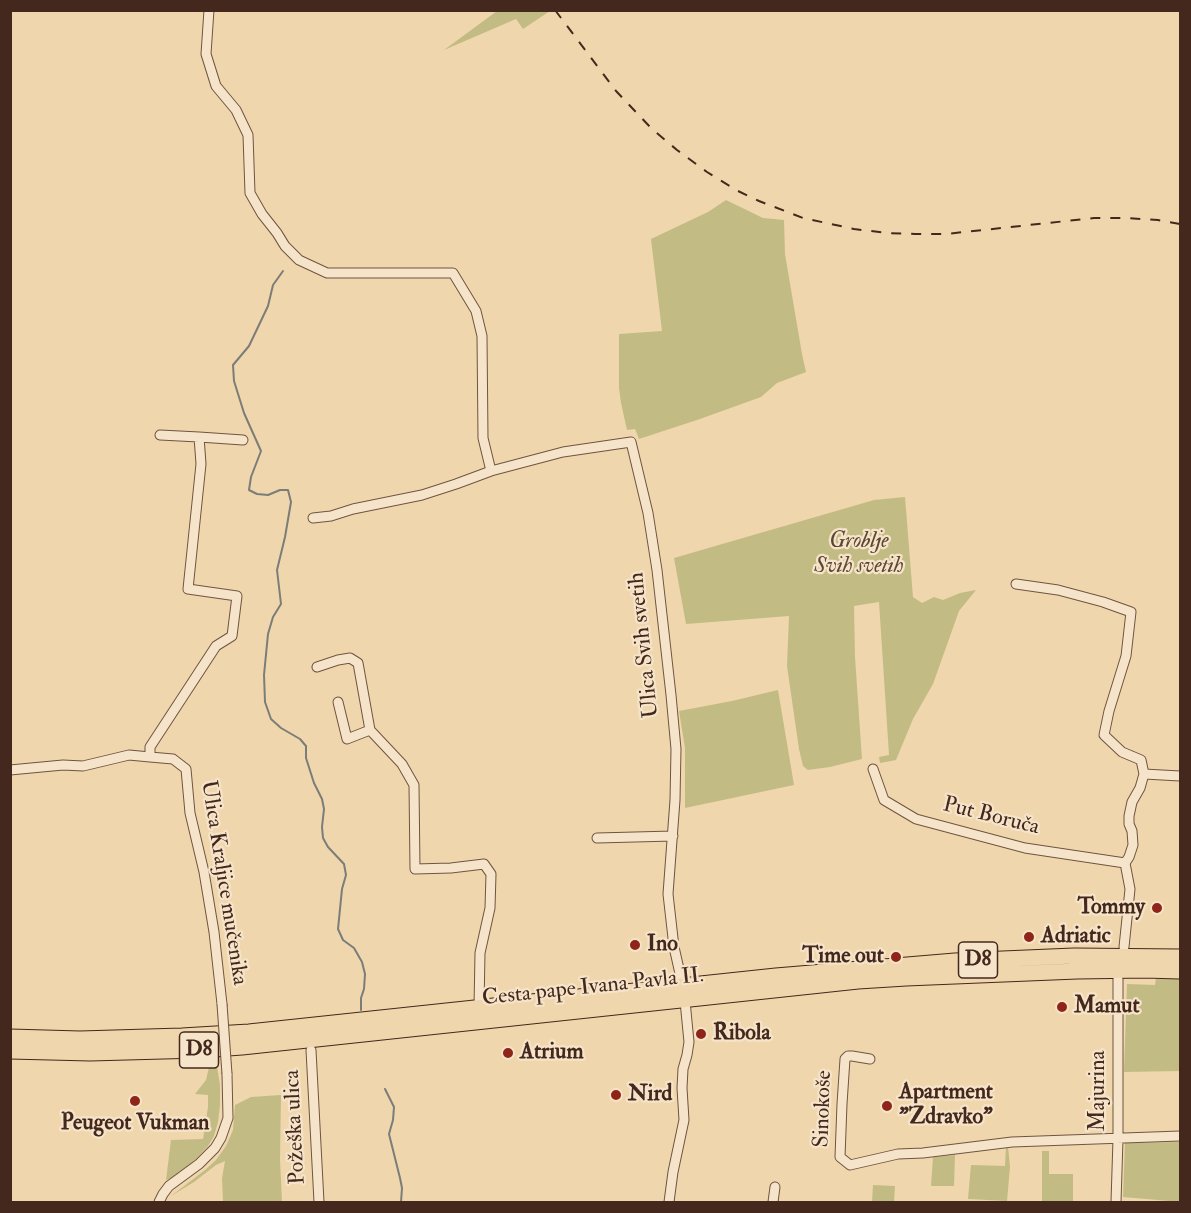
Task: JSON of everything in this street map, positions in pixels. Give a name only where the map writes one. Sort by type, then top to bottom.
[{"type":"main road","name":"Cesta pape Ivana Pavla II.","points":[[10,1051],[101,1053],[242,1047],[684,994],[776,976],[956,961],[1074,956],[1180,957]]},
{"type":"main road","name":"Cesta pape Ivana Pavla II.","points":[[10,1037],[80,1039],[182,1036],[317,1025],[479,1007],[858,981],[1077,971],[1180,971]]},
{"type":"street","points":[[209,10],[207,54],[216,86],[236,110],[248,135],[250,193],[285,246],[299,260],[327,273],[453,273],[476,311],[482,336],[483,438],[491,471]]},
{"type":"street","points":[[160,435],[243,440]]},
{"type":"street","points":[[150,757],[150,747],[216,646],[232,636],[237,596],[188,589],[201,464],[199,437]]},
{"type":"street","name":"Ulica Svih svetih","points":[[313,518],[422,495],[491,471],[563,452],[631,442],[648,513],[657,570],[676,749],[675,800],[668,894],[689,1042],[683,1068],[684,1120],[669,1203]]},
{"type":"street","points":[[1016,584],[1058,590],[1131,612],[1126,656],[1104,735],[1122,752],[1141,760],[1144,774],[1140,788],[1132,802],[1129,816],[1133,845],[1125,863],[1130,889],[1124,947]]},
{"type":"street","points":[[317,667],[350,658],[358,663],[370,730],[402,764],[414,785],[414,869],[483,864],[491,874],[490,908],[480,953],[479,1007]]},
{"type":"street","points":[[338,702],[347,739],[370,730]]},
{"type":"street","name":"Ulica Kraljice mučenika","points":[[10,770],[63,765],[83,766],[129,755],[173,759],[186,769],[190,813],[204,872],[214,932],[222,1004],[228,1118],[215,1148],[199,1164],[169,1186],[159,1203]]},
{"type":"street","name":"Put Boruča","points":[[873,769],[884,800],[916,819],[1024,848],[1125,863]]},
{"type":"street","points":[[1144,774],[1180,776]]},
{"type":"street","points":[[597,838],[673,836]]},
{"type":"street","name":"Majurina","points":[[1116,1203],[1118,979]]},
{"type":"street","name":"Požeška ulica","points":[[311,1050],[319,1203]]},
{"type":"street","name":"Sinokoše","points":[[870,1059],[848,1056],[845,1059],[840,1157],[850,1165],[898,1154],[944,1151],[1012,1142],[1118,1139]]},
{"type":"street","points":[[1118,1139],[1180,1136]]},
{"type":"street","points":[[773,1203],[775,1187]]},
{"type":"green space","points":[[497,11],[550,11],[523,29],[516,19],[444,50]]},
{"type":"green space","points":[[726,200],[763,218],[784,220],[785,254],[806,372],[777,383],[761,397],[639,439],[635,429],[627,430],[621,403],[619,334],[662,331],[651,239],[708,212]]},
{"type":"green space","name":"Groblje Svih svetih","points":[[905,497],[913,597],[922,603],[934,597],[943,600],[976,590],[959,611],[933,684],[913,719],[896,760],[880,763],[879,757],[889,755],[879,602],[854,606],[862,759],[808,770],[803,766],[799,749],[787,666],[789,616],[686,624],[674,558],[874,500]]},
{"type":"green space","points":[[778,690],[794,785],[685,808],[685,748],[679,711]]},
{"type":"green space","points":[[1156,978],[1180,978],[1180,1071],[1124,1072],[1127,984],[1155,985]]},
{"type":"green space","points":[[208,1059],[216,1060],[220,1085],[218,1122],[214,1136],[195,1160],[174,1177],[166,1180],[171,1140],[203,1139],[208,1095],[195,1094],[206,1080]]},
{"type":"green space","points":[[281,1095],[282,1202],[223,1202],[222,1178],[225,1161],[171,1196],[216,1160],[226,1146],[233,1130],[235,1105],[251,1097]]},
{"type":"green space","points":[[1180,1142],[1180,1202],[1123,1197],[1125,1143]]},
{"type":"green space","points":[[1006,1146],[1008,1146],[1010,1167],[1007,1201],[968,1199],[971,1165],[1005,1166]]},
{"type":"green space","points":[[1042,1151],[1049,1151],[1049,1174],[1073,1174],[1073,1202],[1042,1202]]},
{"type":"green space","points":[[955,1155],[954,1186],[931,1186],[933,1157]]},
{"type":"green space","points":[[873,1185],[895,1186],[894,1202],[872,1202]]},
{"type":"waterway","points":[[283,271],[273,285],[268,306],[249,346],[233,365],[234,381],[244,413],[261,451],[251,477],[249,490],[257,494],[268,495],[280,490],[288,490],[291,502],[277,570],[281,604],[273,617],[268,634],[264,675],[265,702],[271,719],[300,739],[306,746],[306,758],[324,809],[323,838],[344,864],[346,875],[342,889],[338,929],[343,940],[354,948],[362,962],[365,974],[361,1010]]},
{"type":"waterway","points":[[385,1089],[394,1107],[389,1134],[402,1188],[401,1202]]},
{"type":"railway","points":[[555,10],[616,91],[651,128],[677,150],[736,190],[803,218],[854,229],[915,234],[946,234],[1094,218],[1158,220],[1180,224]]},
{"type":"place","name":"Tommy","points":[[1157,908]]},
{"type":"place","name":"Adriatic","points":[[1029,937]]},
{"type":"place","name":"Ino","points":[[635,945]]},
{"type":"place","name":"Time out","points":[[896,957]]},
{"type":"place","name":"Mamut","points":[[1062,1007]]},
{"type":"place","name":"Ribola","points":[[701,1034]]},
{"type":"place","name":"Atrium","points":[[508,1053]]},
{"type":"place","name":"Nird","points":[[616,1095]]},
{"type":"place","name":"Peugeot Vukman","points":[[135,1101]]},
{"type":"place","name":"Apartment \"Zdravko\"","points":[[887,1106]]}]
